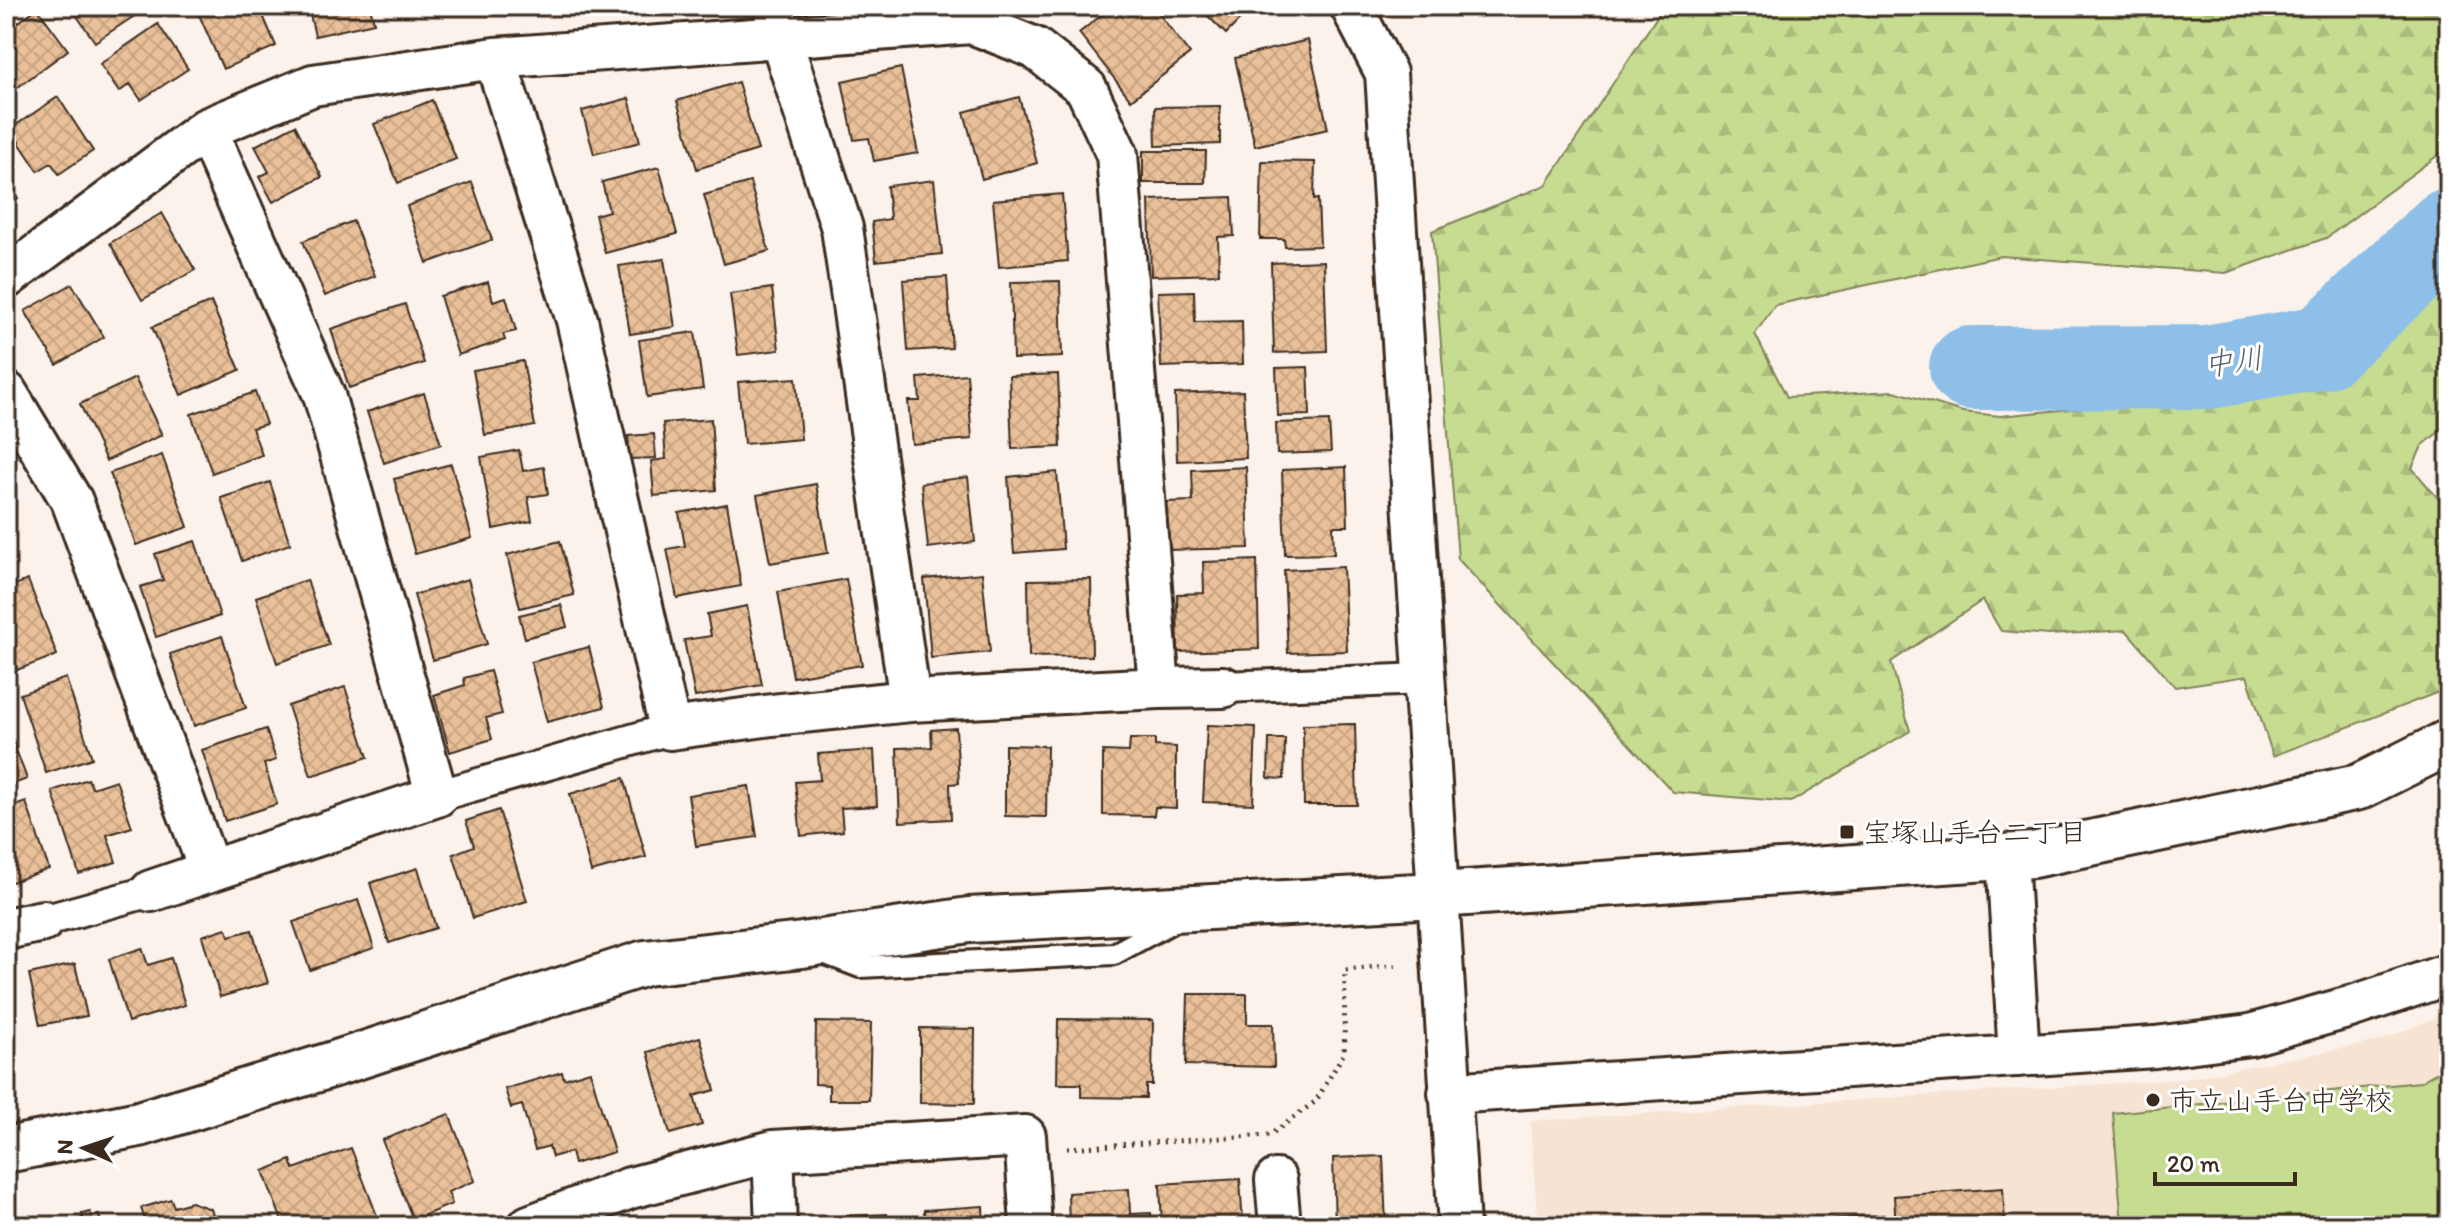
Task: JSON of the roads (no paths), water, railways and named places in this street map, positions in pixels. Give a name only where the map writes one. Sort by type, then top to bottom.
[{"type":"street","points":[[1351,6],[1386,73],[1459,1226]]},
{"type":"street","points":[[777,21],[842,228],[910,701]]},
{"type":"street","points":[[6,278],[206,129],[313,85],[777,21],[972,23],[1035,48],[1086,88],[1117,154],[1159,688]]},
{"type":"street","points":[[495,58],[577,320],[670,729]]},
{"type":"street","points":[[206,129],[324,395],[437,796]]},
{"type":"street","points":[[6,392],[72,501],[210,871]]},
{"type":"street","points":[[25,925],[151,891],[437,796],[670,729],[910,701],[1424,679]]},
{"type":"street","points":[[6,1150],[139,1124],[645,963],[802,945],[969,920],[1437,895],[2033,855],[2359,787],[2449,742]]},
{"type":"street","points":[[2007,857],[2019,1056]]},
{"type":"street","points":[[1449,1093],[2155,1047],[2250,1035],[2350,1007],[2449,974]]},
{"type":"street","points":[[529,1226],[630,1188],[773,1151],[1025,1136],[1031,1226]]},
{"type":"street","points":[[773,1151],[776,1226]]},
{"type":"street","points":[[1276,1180],[1280,1226]]},
{"type":"waterway","name":"中川","points":[[1971,368],[2208,367],[2323,347],[2449,230]]},
{"type":"place","name":"宝塚山手台二丁目","points":[[1847,832]]},
{"type":"place","name":"市立山手台中学校","points":[[2153,1100]]}]
